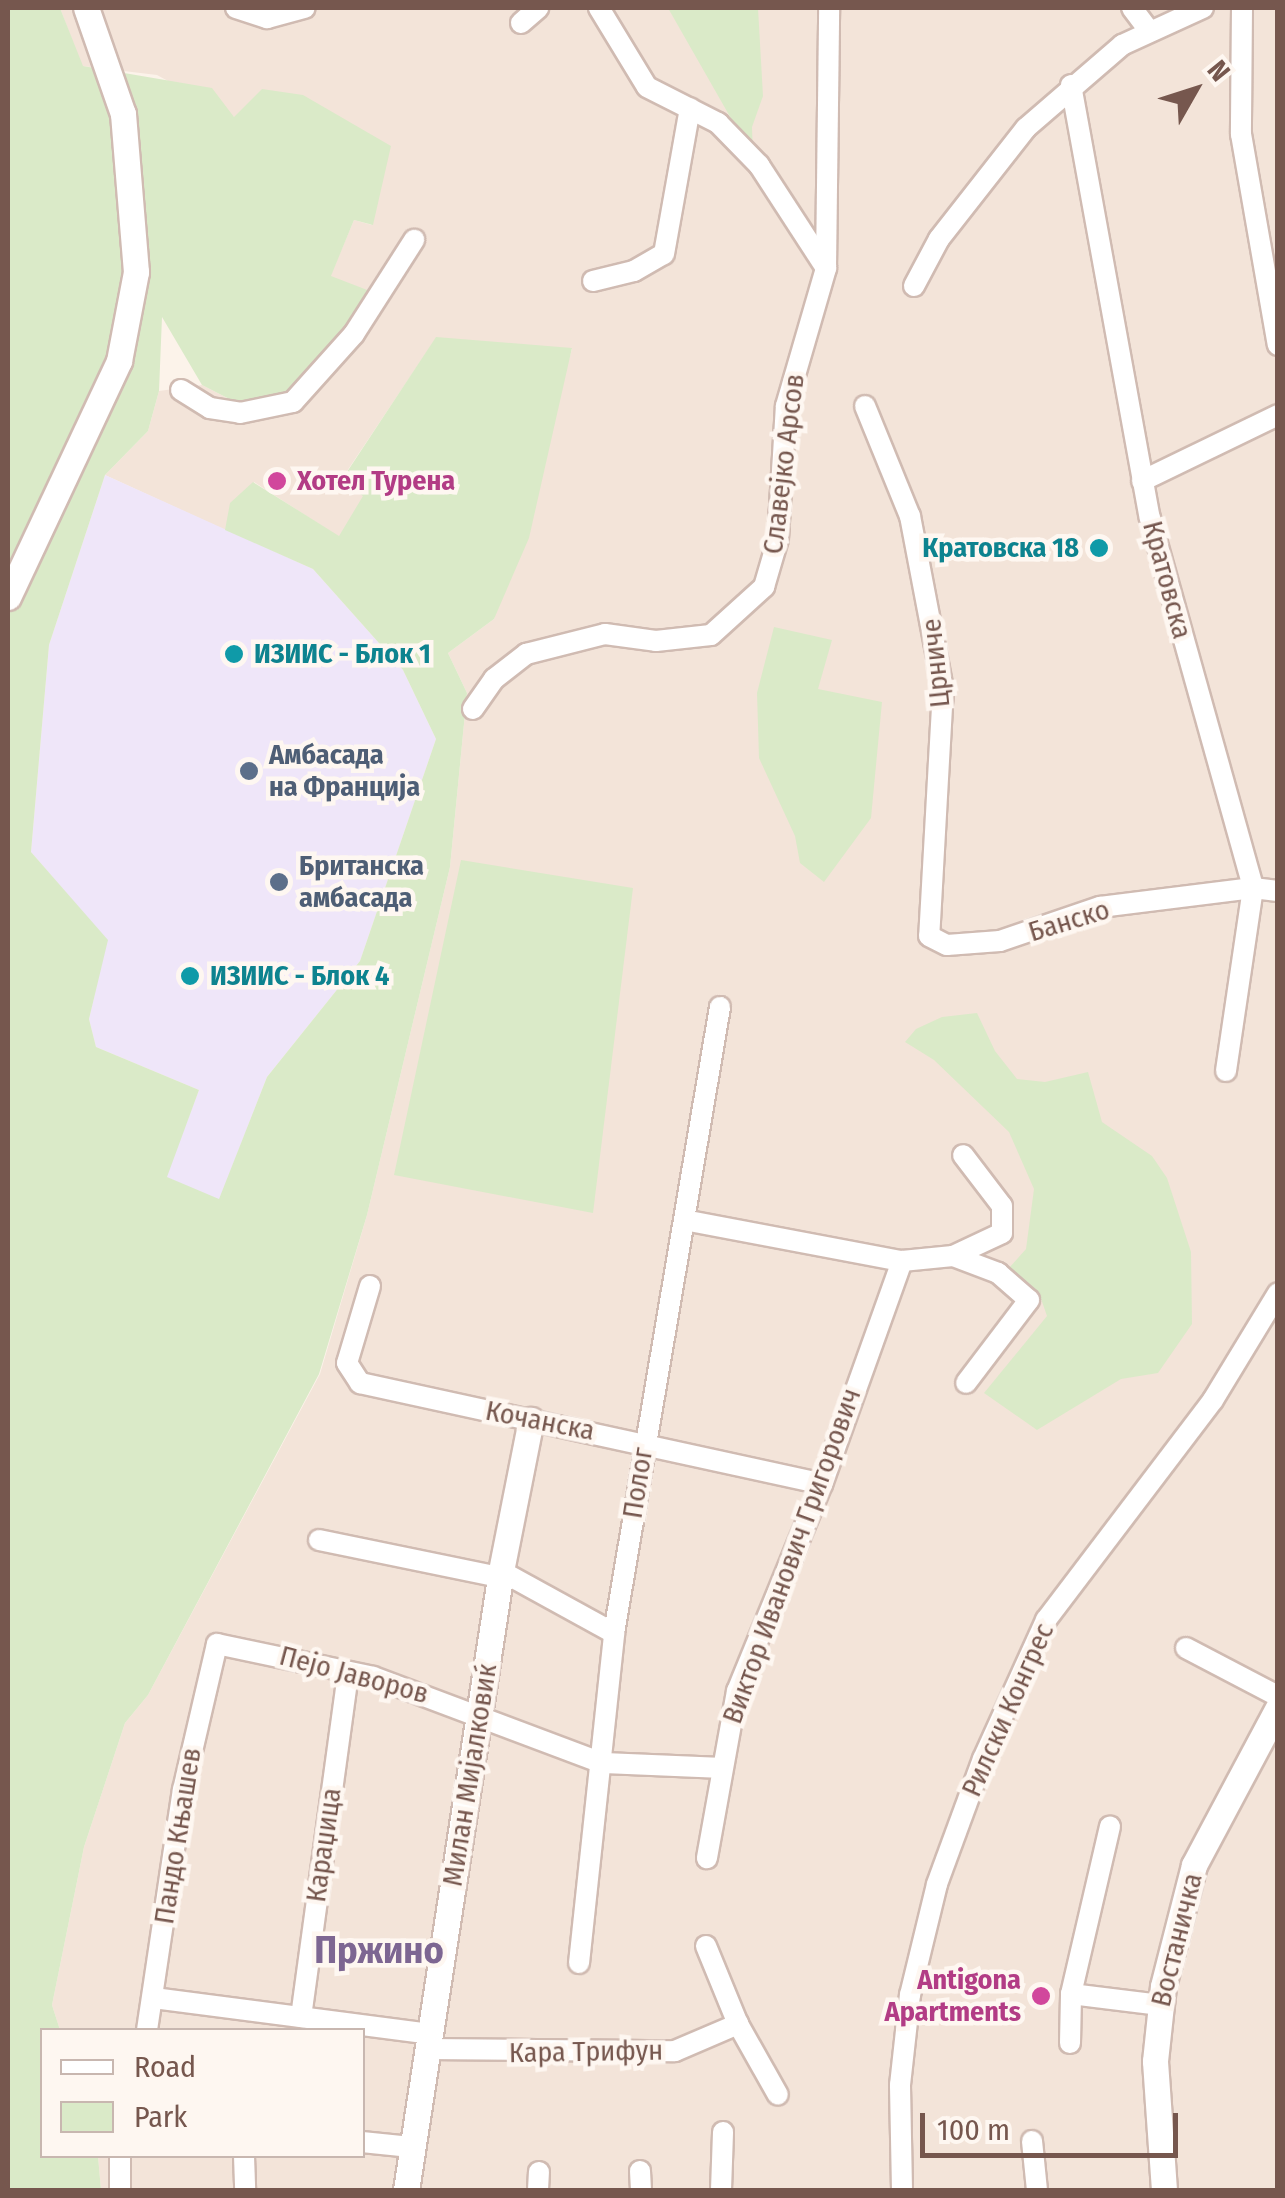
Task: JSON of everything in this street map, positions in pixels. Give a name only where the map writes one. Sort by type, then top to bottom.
[{"type":"street","points":[[8,597],[119,361],[136,272],[122,114],[86,8]]},
{"type":"street","points":[[236,8],[267,18],[306,8]]},
{"type":"street","points":[[521,23],[538,8]]},
{"type":"street","points":[[599,8],[647,87],[718,122],[759,165],[826,268]]},
{"type":"street","name":"Славејко Арсов","points":[[473,709],[494,678],[526,654],[605,634],[656,641],[712,634],[753,602],[778,539],[786,406],[826,268],[823,136],[829,8]]},
{"type":"street","points":[[1132,8],[1148,29]]},
{"type":"street","points":[[914,286],[994,166],[1071,85],[1148,29],[1203,8]]},
{"type":"street","points":[[1242,8],[1241,134],[1278,344]]},
{"type":"street","name":"Кратовска","points":[[1071,85],[1142,481],[1254,888],[1226,1071]]},
{"type":"street","points":[[593,280],[634,271],[664,254],[690,108]]},
{"type":"street","points":[[181,390],[210,408],[240,414],[293,402],[354,334],[414,240]]},
{"type":"street","name":"Црниче","points":[[865,406],[918,547],[943,689],[936,866],[924,930]]},
{"type":"street","points":[[1142,481],[1278,416]]},
{"type":"street","name":"Банско","points":[[924,930],[947,946],[1000,941],[1100,908],[1254,888],[1278,892]]},
{"type":"street","name":"Полог","points":[[579,1963],[614,1633],[720,1007]]},
{"type":"street","points":[[684,1220],[902,1261],[953,1256],[994,1241],[1006,1226],[1002,1206],[963,1156]]},
{"type":"street","points":[[953,1256],[998,1273],[1029,1300],[966,1383]]},
{"type":"street","name":"Виктор Иванович Григорович","points":[[707,1858],[719,1768],[737,1691],[822,1484],[902,1261]]},
{"type":"street","name":"Кочанска","points":[[370,1286],[349,1375],[360,1383],[645,1441],[822,1484]]},
{"type":"street","name":"Рилски Конгрес","points":[[902,2190],[900,2086],[910,1995],[936,1884],[983,1758],[1046,1620],[1214,1400],[1278,1293]]},
{"type":"street","name":"Милан Мијалковиќ","points":[[406,2190],[500,1574],[531,1420]]},
{"type":"street","points":[[319,1540],[500,1574],[614,1633]]},
{"type":"street","name":"Пејо Јаворов","points":[[217,1644],[348,1673],[480,1714],[602,1763],[719,1768]]},
{"type":"street","name":"Пандо Књашев","points":[[147,2028],[183,1790],[217,1644]]},
{"type":"street","points":[[1186,1648],[1278,1696]]},
{"type":"street","name":"Караџица","points":[[301,2017],[348,1673]]},
{"type":"street","name":"Востаничка","points":[[1164,2190],[1156,2122],[1160,2006],[1194,1865],[1278,1708]]},
{"type":"street","points":[[1070,2044],[1071,1994],[1110,1826]]},
{"type":"street","points":[[706,1946],[738,2024],[778,2095]]},
{"type":"street","points":[[1071,1994],[1160,2006]]},
{"type":"street","name":"Кара Трифун","points":[[154,1998],[357,2028]]},
{"type":"street","name":"Кара Трифун","points":[[365,2030],[429,2042],[674,2051],[738,2024]]},
{"type":"street","points":[[720,2190],[723,2132]]},
{"type":"street","points":[[1032,2141],[1038,2190]]},
{"type":"street","points":[[365,2142],[411,2147]]},
{"type":"street","points":[[120,2158],[120,2190]]},
{"type":"street","points":[[244,2158],[245,2190]]},
{"type":"shaded area","points":[[60,8],[1277,8],[1277,2190],[101,2190],[98,2158],[365,2158],[365,2028],[59,2028],[52,2005],[84,1847],[125,1723],[148,1695],[320,1374],[367,1215],[450,867],[467,693],[448,653],[494,619],[572,349],[436,338],[341,480],[364,496],[339,537],[254,482],[225,530],[105,475],[148,431],[159,391],[202,385],[245,407],[330,277],[354,220],[372,225],[234,117],[157,75],[82,66]]},
{"type":"shaded area","points":[[105,475],[313,569],[403,670],[436,739],[360,961],[267,1077],[219,1200],[166,1177],[199,1090],[96,1047],[89,1019],[107,940],[31,852],[49,645]]},
{"type":"green space","points":[[8,8],[60,8],[83,66],[212,88],[234,117],[262,89],[303,95],[391,146],[373,225],[354,220],[331,276],[375,293],[291,391],[245,407],[202,385],[162,317],[159,391],[148,431],[105,475],[49,645],[31,852],[108,940],[89,1019],[96,1047],[199,1090],[167,1177],[219,1199],[267,1077],[360,961],[436,739],[403,670],[313,569],[225,530],[230,503],[253,482],[339,536],[363,496],[341,481],[436,337],[572,348],[529,538],[494,619],[448,653],[467,693],[450,867],[367,1215],[319,1374],[148,1695],[125,1723],[84,1847],[52,2005],[59,2028],[40,2028],[40,2158],[98,2158],[101,2190],[8,2190]]},
{"type":"green space","points":[[668,8],[758,8],[763,96],[752,127],[753,157]]},
{"type":"green space","points":[[774,627],[832,640],[818,689],[882,702],[871,818],[824,882],[800,863],[795,836],[759,758],[757,693]]},
{"type":"green space","points":[[461,860],[633,888],[593,1213],[394,1175]]},
{"type":"green space","points":[[977,1013],[995,1051],[1017,1079],[1045,1082],[1088,1072],[1102,1122],[1152,1156],[1167,1178],[1191,1252],[1192,1324],[1158,1373],[1121,1379],[1037,1430],[984,1393],[1047,1316],[1039,1293],[1009,1268],[1026,1249],[1034,1189],[1009,1132],[934,1060],[905,1042],[916,1029],[942,1017]]},
{"type":"place","name":"Хотел Турена","points":[[277,481]]},
{"type":"place","name":"Кратовска 18","points":[[1099,548]]},
{"type":"place","name":"ИЗИИС - Блок 1","points":[[234,654]]},
{"type":"place","name":"Амбасада на Франција","points":[[249,771]]},
{"type":"place","name":"Британска амбасада","points":[[279,882]]},
{"type":"place","name":"ИЗИИС - Блок 4","points":[[190,976]]},
{"type":"place","name":"Antigona Apartments","points":[[1041,1996]]},
{"type":"district","name":"Пржино","points":[[379,1951]]}]
